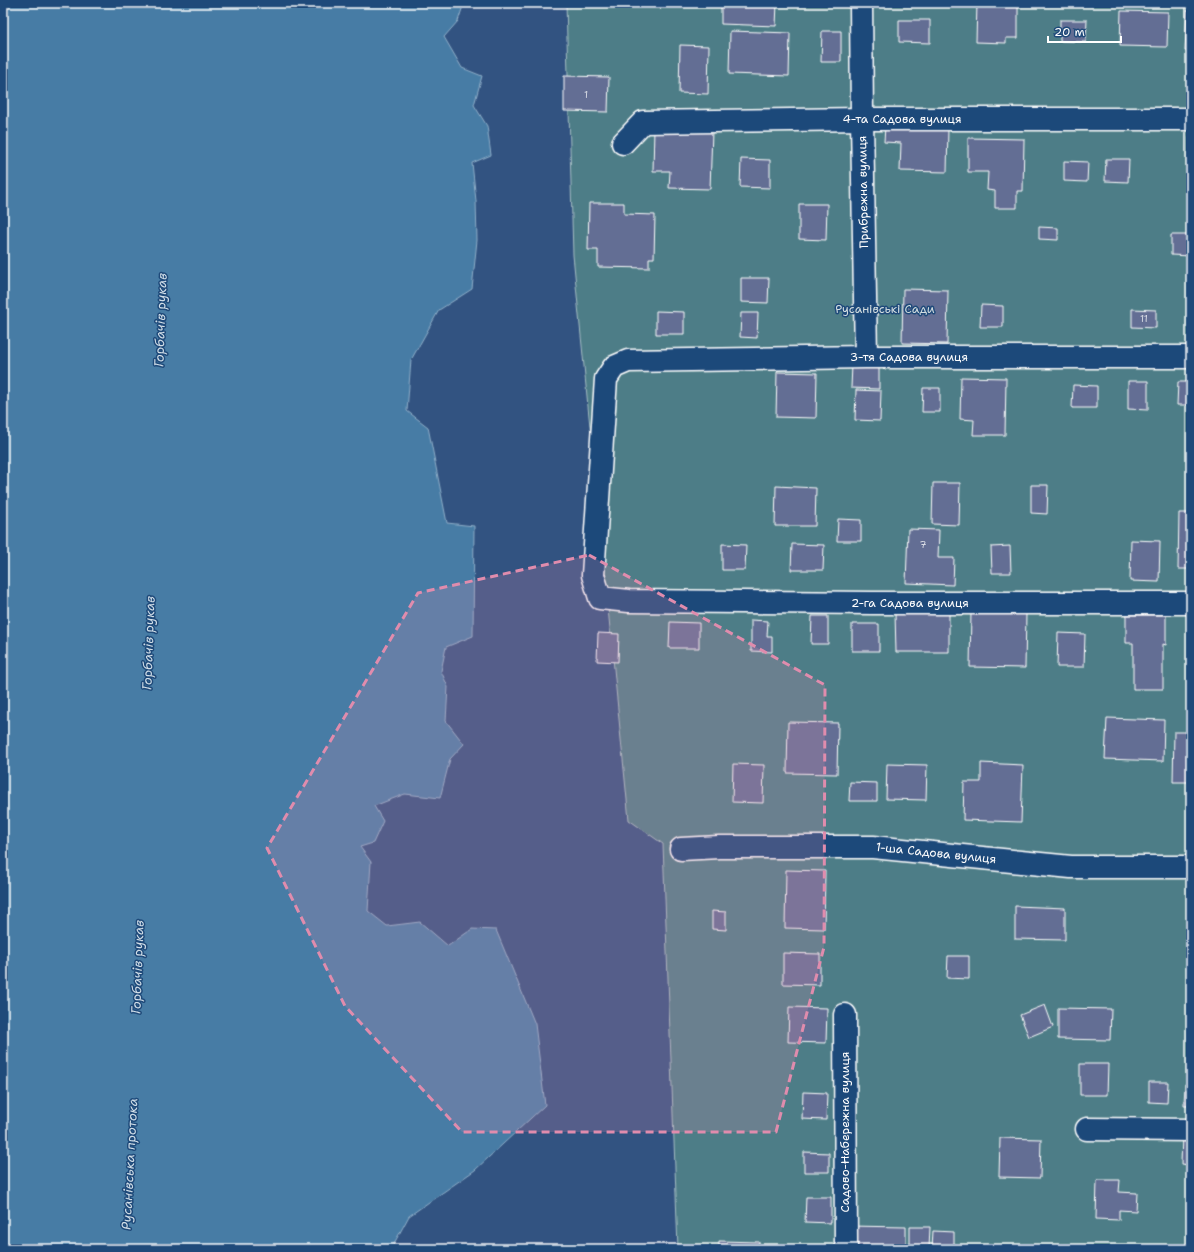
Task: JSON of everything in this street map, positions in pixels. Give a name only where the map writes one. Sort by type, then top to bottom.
[{"type":"street","name":"Прибрежна вулиця","points":[[861,3],[866,357]]},
{"type":"street","name":"4-та Садова вулиця","points":[[622,144],[643,122],[862,119],[1191,119]]},
{"type":"street","name":"3-тя Садова вулиця","points":[[628,361],[866,357],[1191,357]]},
{"type":"street","name":"2-га Садова вулиця","points":[[628,361],[614,367],[606,379],[592,575],[600,598],[629,601],[1191,603]]},
{"type":"street","name":"1-ша Садова вулиця","points":[[681,849],[719,847],[873,847],[1071,867],[1191,867]]},
{"type":"street","name":"Садово-Набережна вулиця","points":[[845,1015],[846,1249]]},
{"type":"street","points":[[1087,1129],[1191,1130]]},
{"type":"highlighted area","points":[[589,555],[825,685],[824,947],[776,1132],[462,1132],[345,1006],[267,848],[418,593]]},
{"type":"green space","name":"Русанівські Сади","points":[[566,3],[1191,3],[1191,1249],[678,1249],[663,844],[629,820],[573,255]]},
{"type":"water","points":[[3,3],[464,3],[458,21],[444,37],[462,68],[482,76],[474,105],[487,126],[491,155],[472,163],[476,201],[477,240],[472,289],[439,310],[411,360],[407,411],[428,427],[447,523],[474,526],[473,636],[446,647],[441,671],[448,687],[446,721],[464,744],[450,759],[440,798],[405,794],[374,806],[383,821],[373,843],[360,847],[371,862],[368,911],[387,926],[420,922],[448,946],[472,929],[496,930],[535,1024],[545,1105],[475,1170],[409,1216],[391,1249],[3,1249]]},
{"type":"building","points":[[721,3],[777,3],[776,26],[721,24]]},
{"type":"building","points":[[977,3],[1018,3],[1018,38],[1006,38],[1006,43],[976,42]]},
{"type":"building","points":[[1187,10],[1191,10],[1191,51],[1185,51]]},
{"type":"building","points":[[1121,11],[1168,12],[1167,47],[1120,46]]},
{"type":"building","points":[[899,20],[930,20],[930,43],[899,42]]},
{"type":"building","points":[[1060,20],[1087,20],[1086,42],[1060,41]]},
{"type":"building","points":[[730,31],[790,33],[789,76],[729,74]]},
{"type":"building","points":[[822,31],[841,31],[841,62],[821,62]]},
{"type":"building","points":[[680,45],[709,46],[708,94],[679,93]]},
{"type":"building","points":[[564,76],[609,77],[608,112],[564,111]]},
{"type":"building","points":[[885,126],[948,128],[947,172],[900,171],[901,143],[884,142]]},
{"type":"building","points":[[654,129],[712,131],[710,189],[669,188],[670,171],[653,171]]},
{"type":"building","points":[[1189,136],[1191,136],[1191,190],[1188,190]]},
{"type":"building","points":[[968,138],[1024,139],[1023,191],[1017,191],[1017,208],[995,208],[995,191],[987,190],[988,172],[968,172]]},
{"type":"building","points":[[741,159],[770,160],[770,188],[740,187]]},
{"type":"building","points":[[1106,159],[1129,159],[1128,182],[1105,181]]},
{"type":"building","points":[[1064,161],[1088,162],[1087,182],[1064,181]]},
{"type":"building","points":[[589,203],[624,203],[624,214],[655,215],[654,258],[649,258],[649,268],[598,267],[598,250],[588,250]]},
{"type":"building","points":[[799,204],[827,204],[826,240],[799,239]]},
{"type":"building","points":[[1039,227],[1058,228],[1058,240],[1039,239]]},
{"type":"building","points":[[1171,235],[1191,235],[1191,256],[1171,255]]},
{"type":"building","points":[[741,278],[769,278],[768,303],[741,302]]},
{"type":"building","points":[[903,289],[948,290],[947,344],[902,343]]},
{"type":"building","points":[[981,305],[1003,306],[1003,327],[980,327]]},
{"type":"building","points":[[1132,309],[1156,310],[1156,328],[1132,327]]},
{"type":"building","points":[[656,311],[684,312],[684,334],[656,334]]},
{"type":"building","points":[[741,313],[758,313],[757,338],[740,337]]},
{"type":"building","points":[[852,365],[879,366],[879,389],[851,388]]},
{"type":"building","points":[[777,372],[817,373],[816,418],[776,417]]},
{"type":"building","points":[[961,377],[1006,378],[1005,435],[973,435],[974,420],[960,419]]},
{"type":"building","points":[[1128,381],[1148,381],[1148,410],[1128,409]]},
{"type":"building","points":[[1178,382],[1191,382],[1191,405],[1177,405]]},
{"type":"building","points":[[1073,385],[1097,386],[1097,408],[1072,408]]},
{"type":"building","points":[[923,388],[940,388],[940,412],[922,412]]},
{"type":"building","points":[[856,390],[881,391],[880,421],[855,420]]},
{"type":"building","points":[[933,483],[960,483],[959,525],[932,524]]},
{"type":"building","points":[[1031,485],[1048,485],[1047,514],[1031,513]]},
{"type":"building","points":[[776,486],[816,488],[815,526],[775,526]]},
{"type":"building","points":[[1179,513],[1191,513],[1191,569],[1178,569]]},
{"type":"building","points":[[838,519],[861,520],[861,541],[837,541]]},
{"type":"building","points":[[908,529],[939,530],[938,558],[954,558],[953,585],[906,583]]},
{"type":"building","points":[[1131,540],[1160,541],[1159,582],[1130,581]]},
{"type":"building","points":[[722,544],[746,545],[745,570],[722,570]]},
{"type":"building","points":[[792,544],[824,545],[823,570],[791,570]]},
{"type":"building","points":[[1010,546],[1011,573],[992,573],[991,547]]},
{"type":"building","points":[[971,612],[1026,613],[1025,668],[970,667]]},
{"type":"building","points":[[895,613],[949,613],[949,652],[896,652]]},
{"type":"building","points":[[1126,615],[1166,615],[1166,645],[1163,644],[1163,689],[1133,689],[1133,643],[1126,643]]},
{"type":"building","points":[[812,616],[828,616],[828,644],[811,644]]},
{"type":"building","points":[[751,620],[768,621],[767,636],[772,636],[772,652],[751,651]]},
{"type":"building","points":[[670,622],[699,623],[699,648],[669,648]]},
{"type":"building","points":[[852,624],[879,624],[879,651],[852,651]]},
{"type":"building","points":[[598,633],[619,634],[618,662],[597,661]]},
{"type":"building","points":[[1058,633],[1085,634],[1084,667],[1057,667]]},
{"type":"building","points":[[1107,718],[1164,720],[1163,761],[1105,759]]},
{"type":"building","points":[[788,722],[838,723],[837,774],[787,773]]},
{"type":"building","points":[[1174,732],[1191,732],[1191,782],[1173,782]]},
{"type":"building","points":[[981,763],[1023,765],[1021,822],[963,820],[964,782],[981,782]]},
{"type":"building","points":[[733,764],[764,765],[763,803],[732,802]]},
{"type":"building","points":[[887,764],[927,765],[926,800],[886,799]]},
{"type":"building","points":[[850,782],[877,783],[877,801],[849,801]]},
{"type":"building","points":[[786,870],[825,871],[824,929],[785,928]]},
{"type":"building","points":[[1015,906],[1065,908],[1065,940],[1015,939]]},
{"type":"building","points":[[712,911],[726,912],[726,930],[712,929]]},
{"type":"building","points":[[783,953],[820,954],[820,985],[783,984]]},
{"type":"building","points":[[948,956],[969,956],[969,979],[947,978]]},
{"type":"building","points":[[1045,1005],[1053,1027],[1029,1037],[1020,1015]]},
{"type":"building","points":[[789,1007],[827,1008],[826,1043],[788,1042]]},
{"type":"building","points":[[1058,1008],[1111,1009],[1110,1040],[1058,1039]]},
{"type":"building","points":[[1080,1064],[1108,1064],[1107,1095],[1080,1095]]},
{"type":"building","points":[[1149,1082],[1168,1082],[1167,1103],[1149,1102]]},
{"type":"building","points":[[1185,1084],[1191,1084],[1191,1105],[1184,1105]]},
{"type":"building","points":[[803,1092],[827,1093],[826,1120],[802,1119]]},
{"type":"building","points":[[1182,1135],[1191,1136],[1191,1165],[1181,1164]]},
{"type":"building","points":[[1000,1138],[1041,1139],[1040,1178],[999,1177]]},
{"type":"building","points":[[804,1152],[829,1153],[829,1172],[804,1172]]},
{"type":"building","points":[[1097,1180],[1120,1180],[1119,1192],[1137,1193],[1136,1211],[1119,1210],[1119,1220],[1096,1219]]},
{"type":"building","points":[[806,1197],[831,1197],[831,1223],[805,1222]]},
{"type":"building","points":[[848,1226],[906,1227],[906,1249],[847,1249]]},
{"type":"building","points":[[910,1227],[930,1227],[929,1249],[910,1249]]},
{"type":"building","points":[[933,1231],[954,1232],[954,1249],[932,1249]]},
{"type":"building","points":[[719,1241],[759,1242],[759,1249],[719,1249]]},
{"type":"water label","name":"Горбачів рукав","points":[[160,320]]},
{"type":"water label","name":"Горбачів рукав","points":[[148,643]]},
{"type":"water label","name":"Горбачів рукав","points":[[137,967]]},
{"type":"water label","name":"Русанівська протока","points":[[129,1164]]}]
